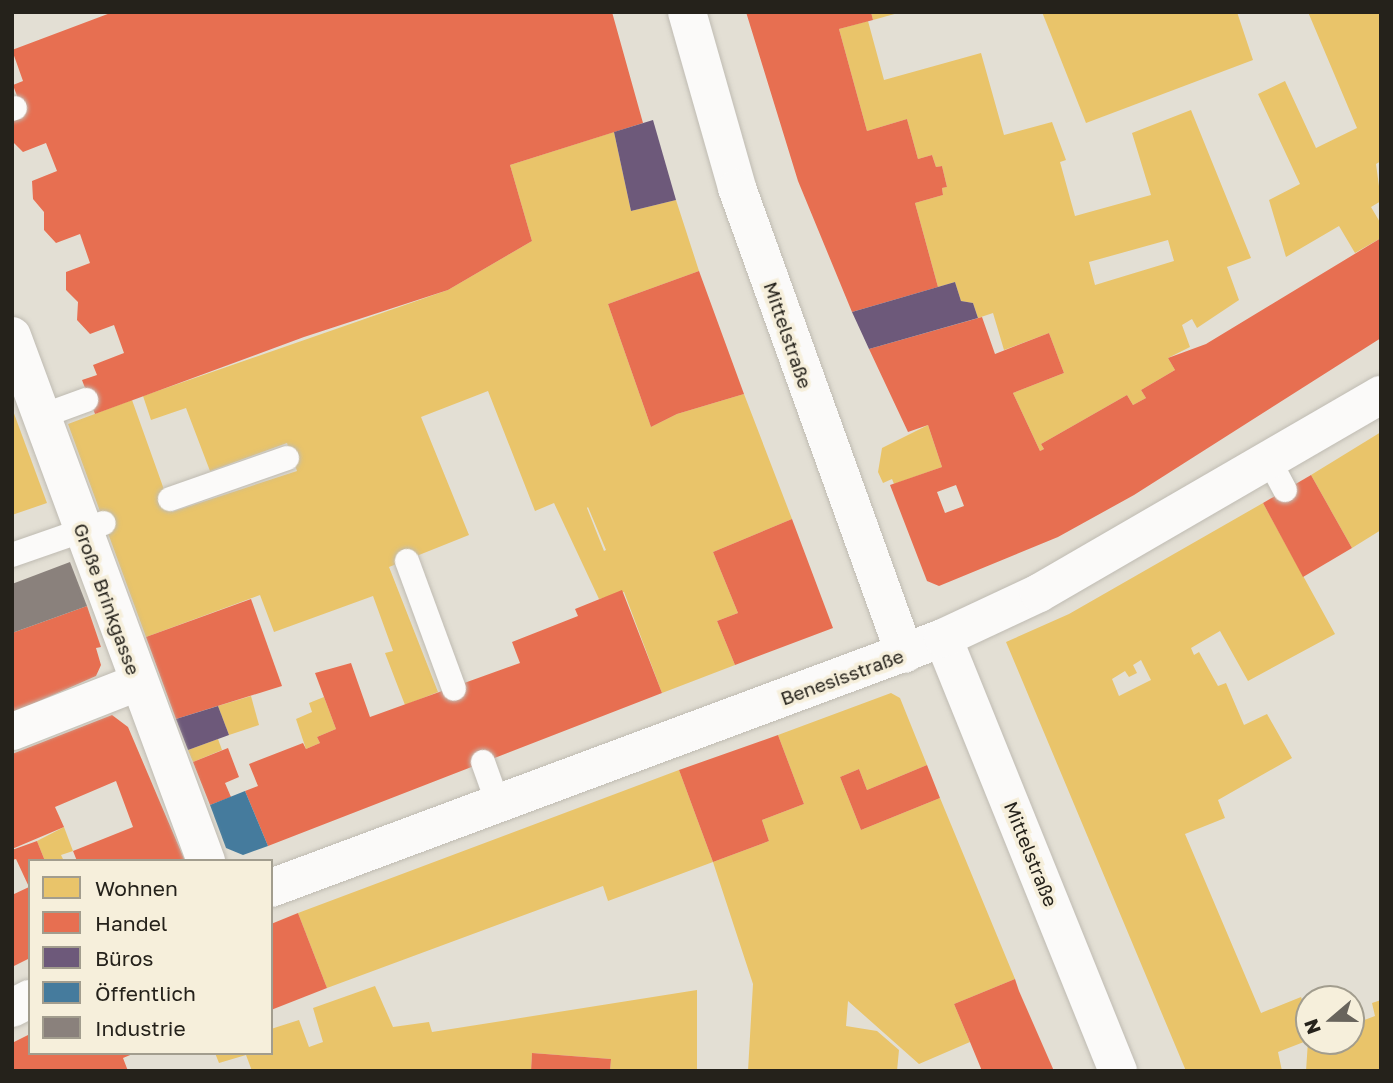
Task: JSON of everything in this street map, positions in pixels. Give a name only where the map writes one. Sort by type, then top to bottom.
[{"type":"street","name":"Mittelstraße","points":[[687,12],[737,188],[905,654]]},
{"type":"street","name":"Große Brinkgasse","points":[[12,336],[42,416],[94,527],[137,682],[205,859]]},
{"type":"street","name":"Benesisstraße","points":[[273,887],[943,638],[1277,475],[1381,395]]},
{"type":"street","name":"Mittelstraße","points":[[943,638],[1118,1071]]},
{"type":"street","points":[[12,731],[137,682]]},
{"type":"street","points":[[12,1008],[28,1000]]},
{"type":"lane","points":[[42,416],[86,400]]},
{"type":"lane","points":[[170,499],[287,458]]},
{"type":"lane","points":[[12,555],[94,527]]},
{"type":"lane","points":[[407,561],[454,689]]},
{"type":"lane","points":[[483,762],[498,804]]},
{"type":"building: Wohnen","points":[[871,12],[897,12],[898,13],[873,20]]},
{"type":"building: Wohnen","points":[[1042,12],[1237,12],[1253,60],[1086,123]]},
{"type":"building: Wohnen","points":[[1308,12],[1381,12],[1381,161],[1376,164],[1381,201],[1371,207],[1381,224],[1381,238],[1355,253],[1339,226],[1286,257],[1269,200],[1300,184],[1258,94],[1285,81],[1316,148],[1357,128]]},
{"type":"building: Wohnen","points":[[868,21],[884,80],[981,53],[1004,135],[1052,122],[1066,160],[1060,162],[1075,216],[1151,195],[1132,133],[1191,110],[1251,258],[1227,267],[1239,300],[1197,328],[1192,319],[1182,325],[1190,347],[1168,358],[1175,370],[1141,390],[1146,398],[1133,405],[1127,395],[1041,444],[1044,449],[1040,451],[1013,393],[1064,373],[1049,333],[1004,350],[993,313],[978,318],[973,303],[961,301],[955,282],[938,287],[915,203],[943,195],[942,188],[947,187],[942,166],[936,167],[932,155],[918,159],[907,119],[867,131],[839,29]],"holes":[[[1168,240],[1174,261],[1095,285],[1089,262]]]},
{"type":"building: Wohnen","points":[[614,132],[631,211],[676,200],[699,271],[608,304],[651,427],[677,414],[744,394],[792,519],[713,552],[738,613],[717,621],[735,665],[662,693],[624,592],[599,599],[554,503],[535,511],[488,391],[421,417],[469,535],[389,567],[438,692],[405,705],[385,653],[393,651],[373,596],[274,632],[260,595],[146,637],[68,424],[132,400],[172,512],[297,471],[287,443],[210,471],[186,408],[151,420],[143,396],[448,290],[532,241],[510,165]],"holes":[[[588,507],[606,550],[604,551]]]},
{"type":"building: Wohnen","points":[[12,408],[47,503],[12,515]]},
{"type":"building: Wohnen","points":[[928,425],[942,467],[894,484],[892,479],[883,483],[878,472],[882,448]]},
{"type":"building: Wohnen","points":[[1381,432],[1381,530],[1352,548],[1311,475]]},
{"type":"building: Wohnen","points":[[1263,503],[1335,634],[1248,681],[1220,631],[1191,648],[1194,655],[1199,652],[1218,686],[1226,683],[1244,725],[1267,714],[1292,758],[1218,800],[1225,818],[1185,834],[1261,1013],[1295,999],[1295,1045],[1278,1052],[1282,1071],[1186,1071],[1006,642],[1069,614]],"holes":[[[1141,660],[1151,680],[1119,696],[1112,679],[1125,671],[1129,677],[1137,673],[1133,665]]]},
{"type":"building: Wohnen","points":[[891,693],[900,698],[927,765],[867,790],[859,769],[840,777],[861,830],[940,798],[1015,979],[954,1004],[970,1042],[919,1064],[848,1001],[846,1026],[877,1031],[899,1050],[897,1071],[748,1071],[753,984],[713,862],[769,841],[762,820],[804,804],[778,735]]},
{"type":"building: Wohnen","points":[[251,696],[259,725],[229,735],[218,706]]},
{"type":"building: Wohnen","points":[[324,697],[336,729],[317,737],[320,743],[306,749],[296,719],[312,712],[309,703]]},
{"type":"building: Wohnen","points":[[218,739],[222,750],[193,762],[188,750]]},
{"type":"building: Wohnen","points":[[679,770],[713,862],[608,901],[603,886],[327,988],[298,913]]},
{"type":"building: Wohnen","points":[[64,827],[73,851],[61,855],[63,859],[44,859],[37,841]]},
{"type":"building: Wohnen","points":[[375,986],[393,1027],[429,1022],[432,1032],[697,990],[697,1071],[610,1071],[611,1059],[532,1053],[531,1071],[252,1071],[246,1055],[273,1055],[273,1028],[299,1020],[309,1047],[323,1042],[313,1008]]},
{"type":"building: Wohnen","points":[[1381,1000],[1381,1071],[1306,1071],[1307,1055],[1365,1055],[1365,1020],[1375,1016],[1372,1003]]},
{"type":"building: Wohnen","points":[[216,1055],[246,1055],[219,1063]]},
{"type":"building: Handel","points":[[113,12],[612,12],[643,123],[510,165],[532,241],[448,290],[304,337],[95,414],[82,380],[97,375],[93,365],[124,353],[114,325],[90,334],[77,320],[78,302],[66,290],[66,272],[90,263],[80,234],[56,243],[44,230],[44,212],[33,199],[32,181],[57,171],[46,143],[23,152],[12,141],[12,120],[24,115],[13,85],[23,81],[12,50]]},
{"type":"building: Handel","points":[[746,12],[871,12],[873,20],[839,29],[867,131],[907,119],[918,159],[932,155],[936,167],[942,166],[947,187],[942,188],[943,195],[915,203],[938,287],[852,312],[798,181]]},
{"type":"building: Handel","points":[[1381,238],[1381,338],[1134,495],[1058,537],[939,586],[927,581],[890,485],[942,467],[928,425],[908,432],[869,349],[982,317],[995,354],[1049,333],[1064,373],[1013,393],[1040,451],[1044,449],[1041,444],[1127,395],[1133,405],[1146,398],[1141,390],[1175,370],[1168,358],[1206,344]],"holes":[[[956,485],[964,506],[945,513],[937,492]]]},
{"type":"building: Handel","points":[[699,271],[744,394],[677,414],[651,427],[608,304]]},
{"type":"building: Handel","points":[[1311,475],[1352,548],[1303,577],[1263,503]]},
{"type":"building: Handel","points":[[792,519],[833,628],[735,665],[717,621],[738,613],[713,552]]},
{"type":"building: Handel","points":[[622,590],[662,693],[268,846],[245,791],[258,786],[249,764],[303,743],[306,749],[320,743],[317,737],[336,729],[315,673],[351,663],[370,717],[520,663],[512,642],[578,616],[575,609]]},
{"type":"building: Handel","points":[[251,599],[282,686],[176,719],[146,637]]},
{"type":"building: Handel","points":[[87,606],[101,647],[96,648],[101,665],[96,676],[12,713],[12,633]]},
{"type":"building: Handel","points":[[112,715],[128,727],[184,859],[76,859],[73,851],[133,827],[116,781],[55,807],[64,827],[12,849],[12,754]]},
{"type":"building: Handel","points":[[778,735],[804,804],[762,820],[769,841],[713,862],[679,770]]},
{"type":"building: Handel","points":[[228,748],[239,777],[225,783],[231,797],[210,805],[193,762]]},
{"type":"building: Handel","points":[[927,765],[940,798],[861,830],[840,777],[859,769],[867,790]]},
{"type":"building: Handel","points":[[37,841],[44,859],[28,859],[28,885],[16,859],[12,860],[12,850]]},
{"type":"building: Handel","points":[[28,887],[28,959],[12,967],[12,895]]},
{"type":"building: Handel","points":[[298,913],[327,988],[273,1009],[273,923]]},
{"type":"building: Handel","points":[[1015,979],[1054,1071],[982,1071],[954,1004]]},
{"type":"building: Handel","points":[[28,1035],[28,1055],[130,1055],[123,1058],[128,1071],[12,1071],[12,1043]]},
{"type":"building: Handel","points":[[532,1053],[611,1059],[610,1071],[531,1071]]},
{"type":"building: Büros","points":[[653,120],[676,200],[631,211],[614,132]]},
{"type":"building: Büros","points":[[955,282],[961,301],[973,303],[978,318],[869,349],[852,312]]},
{"type":"building: Büros","points":[[218,706],[229,735],[188,750],[176,719]]},
{"type":"building: Öffentlich","points":[[245,791],[268,846],[243,855],[226,848],[210,805]]},
{"type":"building: Industrie","points":[[70,562],[87,606],[12,633],[12,584]]}]
